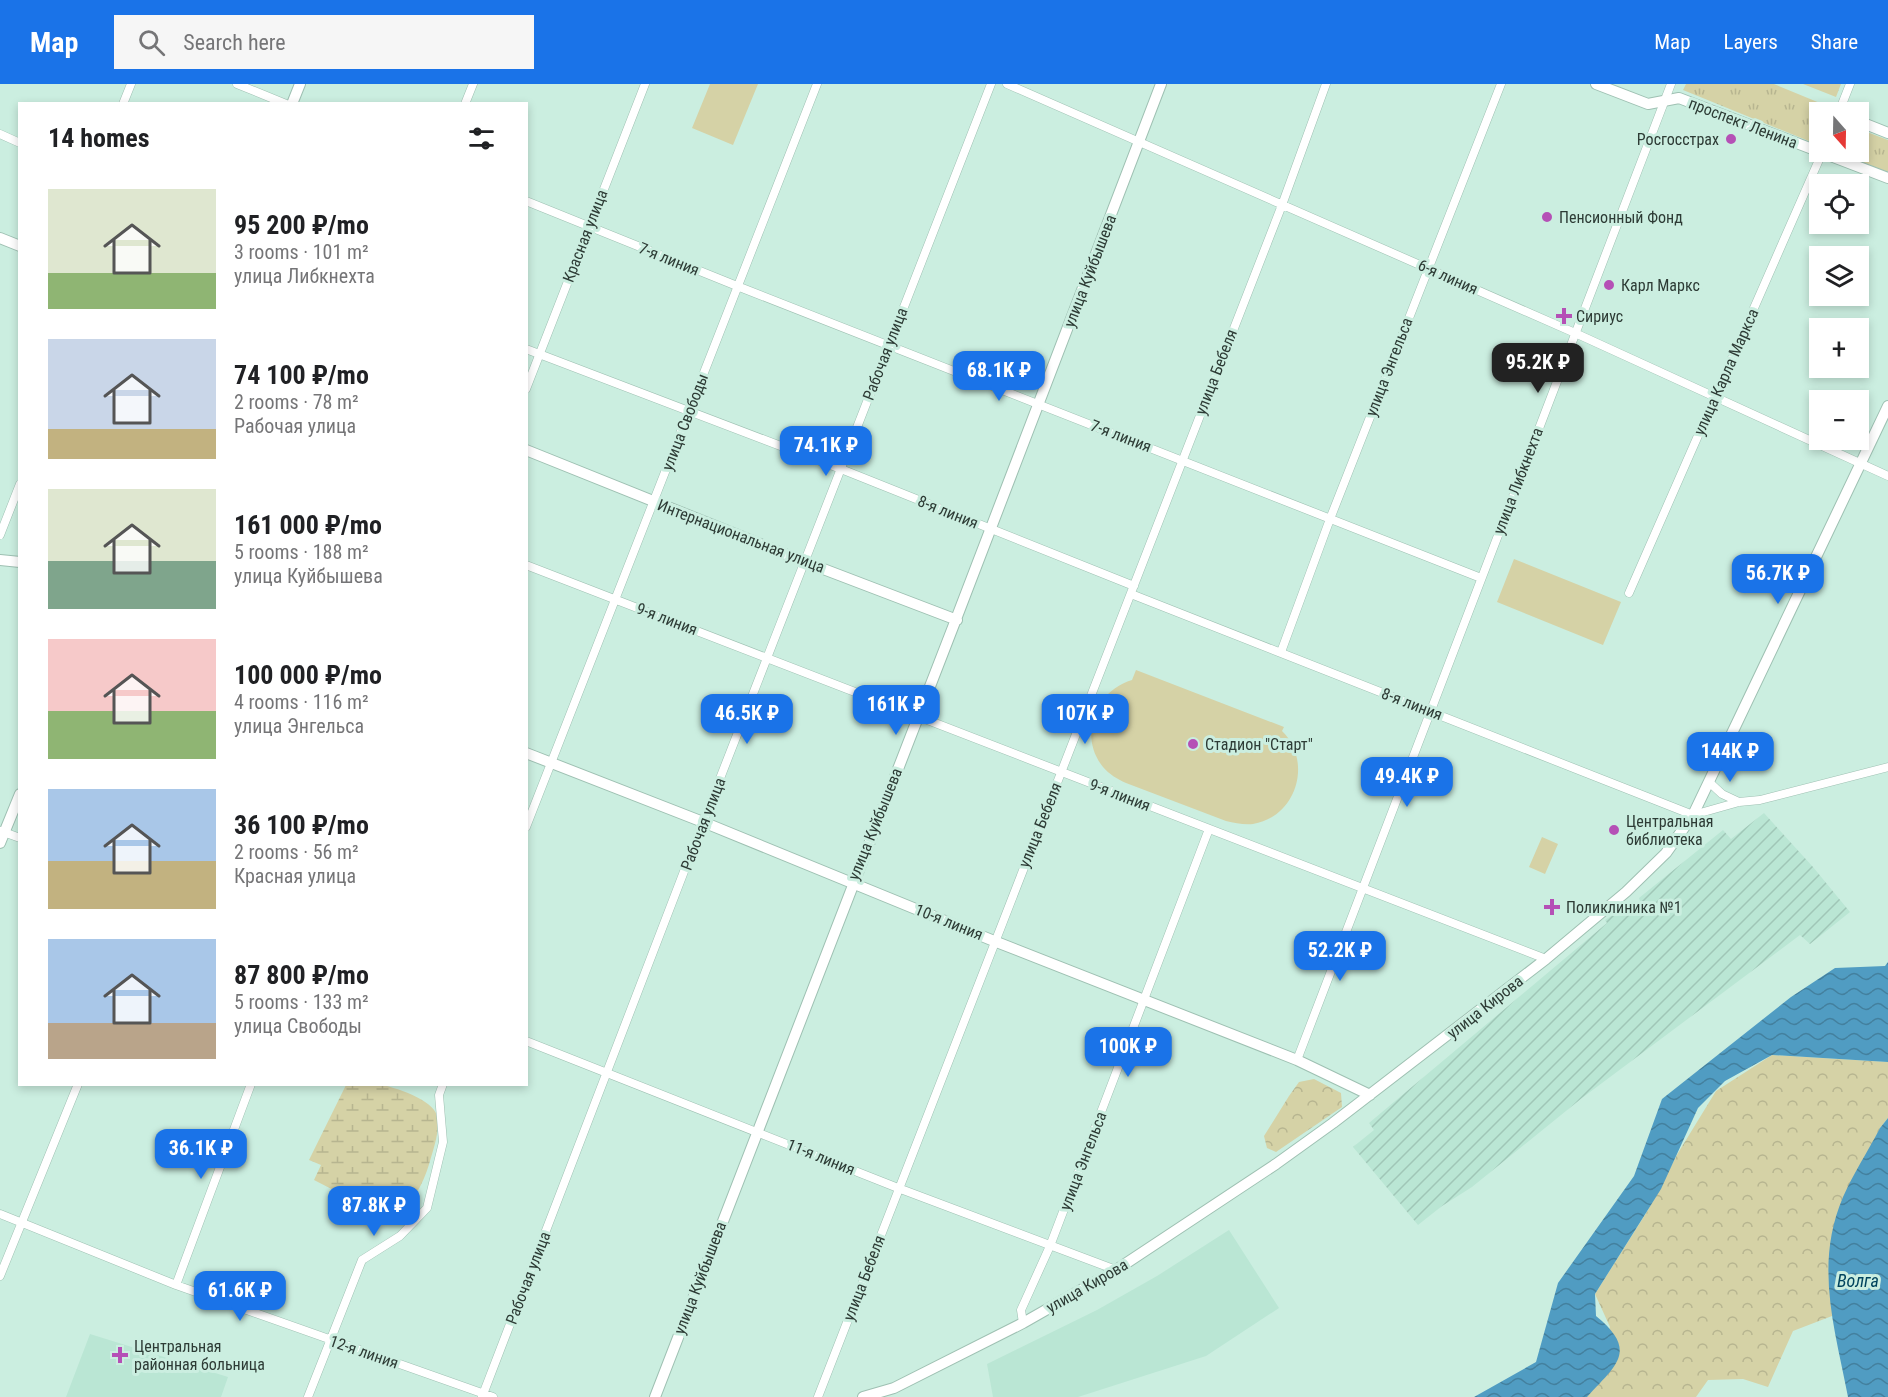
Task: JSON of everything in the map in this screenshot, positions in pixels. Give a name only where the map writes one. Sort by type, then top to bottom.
[{"type":"street","points":[[124,102],[130,84]]},
{"type":"street","points":[[237,84],[281,102]]},
{"type":"street","points":[[293,102],[300,84]]},
{"type":"street","points":[[466,102],[473,84]]},
{"type":"street","name":"Красная улица","points":[[528,384],[645,84]]},
{"type":"street","name":"улица Свободы","points":[[528,822],[655,503],[817,84]]},
{"type":"street","name":"Рабочая улица","points":[[483,1395],[703,822],[991,84]]},
{"type":"street","name":"6-я линия","points":[[1006,84],[1575,333],[1888,476]]},
{"type":"street","name":"улица Куйбышева","points":[[655,1397],[852,883],[957,620],[1161,84]]},
{"type":"street","name":"улица Бебеля","points":[[818,1397],[1282,205],[1326,84]]},
{"type":"street","name":"улица Энгельса","points":[[1281,652],[1427,268],[1501,84]]},
{"type":"street","name":"проспект Ленина","points":[[1596,84],[1648,104],[1679,98],[1809,147]]},
{"type":"street","points":[[1843,102],[1850,84]]},
{"type":"street","name":"улица Либкнехта","points":[[1361,892],[1671,85]]},
{"type":"street","points":[[1869,126],[1888,133]]},
{"type":"street","points":[[0,135],[18,142]]},
{"type":"street","name":"улица Карла Маркса","points":[[1629,592],[1818,162]]},
{"type":"street","name":"проспект Ленина","points":[[1847,162],[1888,178]]},
{"type":"street","name":"7-я линия","points":[[528,202],[1481,578]]},
{"type":"street","points":[[0,238],[18,245]]},
{"type":"street","name":"8-я линия","points":[[528,350],[992,529],[1281,652],[1693,815]]},
{"type":"street","name":"улица Кирова","points":[[863,1397],[894,1388],[1023,1323],[1116,1270],[1276,1164],[1370,1095],[1546,959],[1626,892],[1666,853],[1693,815],[1888,406]]},
{"type":"street","name":"Интернациональная улица","points":[[528,451],[655,503],[957,620]]},
{"type":"street","points":[[0,535],[18,489]]},
{"type":"street","points":[[0,560],[18,562]]},
{"type":"street","name":"9-я линия","points":[[528,566],[1061,772],[1361,892],[1546,959]]},
{"type":"street","name":"10-я линия","points":[[528,754],[1297,1060],[1370,1095]]},
{"type":"street","points":[[1693,815],[1888,767]]},
{"type":"street","points":[[1709,782],[1722,794],[1739,802]]},
{"type":"street","points":[[18,798],[1,835],[18,838]]},
{"type":"street","name":"улица Энгельса","points":[[1023,1323],[1021,1310],[1050,1246],[1209,830]]},
{"type":"street","points":[[1297,1060],[1361,892]]},
{"type":"street","name":"11-я линия","points":[[528,1042],[898,1188],[1116,1270]]},
{"type":"street","points":[[0,1276],[77,1086]]},
{"type":"street","points":[[176,1285],[250,1086]]},
{"type":"street","points":[[308,1397],[362,1260],[400,1236],[427,1208],[443,1142],[439,1095],[442,1086]]},
{"type":"street","name":"12-я линия","points":[[0,1214],[176,1285],[493,1397]]},
{"type":"shaded area","points":[[1764,813],[1850,912],[1810,944],[1800,935],[1582,1098],[1472,1187],[1418,1225],[1353,1147],[1374,1130],[1369,1123],[1607,923],[1605,920],[1640,901],[1639,898],[1723,830],[1731,839]]},
{"type":"shaded area","points":[[1229,1230],[1279,1308],[1206,1356],[1078,1397],[993,1397],[987,1364],[1097,1310],[1157,1276]]},
{"type":"shaded area","name":"Центральная районная больница","points":[[90,1334],[228,1377],[221,1397],[66,1397]]},
{"type":"green space","points":[[710,84],[758,84],[733,145],[692,128]]},
{"type":"green space","points":[[1686,84],[1774,84],[1818,102],[1809,102],[1809,141],[1683,90]]},
{"type":"green space","points":[[1803,84],[1841,84],[1836,97]]},
{"type":"green space","points":[[1869,133],[1888,140],[1888,172],[1862,162],[1869,162]]},
{"type":"green space","points":[[1514,559],[1621,602],[1603,645],[1497,602]]},
{"type":"green space","name":"Стадион \"Старт\"","points":[[1136,670],[1284,727],[1282,731],[1297,757],[1298,772],[1296,786],[1290,799],[1280,811],[1268,819],[1253,824],[1226,821],[1126,783],[1105,770],[1096,755],[1092,742],[1091,729],[1094,716],[1108,694],[1132,680]]},
{"type":"green space","points":[[1542,837],[1558,844],[1545,874],[1529,867]]},
{"type":"green space","points":[[1772,1055],[1888,1062],[1888,1118],[1880,1128],[1832,1234],[1832,1316],[1793,1331],[1768,1387],[1743,1379],[1708,1380],[1696,1397],[1582,1397],[1610,1327],[1595,1294],[1648,1210],[1678,1153],[1716,1091]]},
{"type":"green space","points":[[1314,1079],[1341,1093],[1342,1107],[1276,1152],[1267,1148],[1264,1136],[1289,1096],[1299,1082]]},
{"type":"green space","points":[[346,1086],[386,1086],[403,1091],[428,1104],[437,1116],[436,1139],[424,1179],[410,1201],[388,1218],[314,1180],[321,1165],[309,1160]]},
{"type":"water","points":[[1888,962],[1888,1062],[1772,1055],[1725,1081],[1698,1108],[1661,1189],[1595,1294],[1596,1316],[1617,1339],[1620,1349],[1614,1367],[1607,1376],[1587,1397],[1474,1397],[1536,1362],[1558,1283],[1634,1176],[1662,1099],[1791,997],[1835,968],[1885,966]]},
{"type":"water","name":"Волга","points":[[1888,1118],[1888,1397],[1848,1397],[1830,1297],[1828,1272],[1830,1247],[1834,1222],[1843,1197],[1880,1128]]},
{"type":"place","name":"Росгосстрах","points":[[1731,139]]},
{"type":"place","name":"Пенсионный Фонд","points":[[1547,217]]},
{"type":"place","name":"Карл Маркс","points":[[1609,285]]},
{"type":"place","name":"Сириус","points":[[1564,316]]},
{"type":"place","name":"Стадион \"Старт\"","points":[[1193,744]]},
{"type":"place","name":"Центральная библиотека","points":[[1614,830]]},
{"type":"place","name":"Поликлиника №1","points":[[1552,907]]},
{"type":"place","name":"Центральная районная больница","points":[[120,1355]]}]
